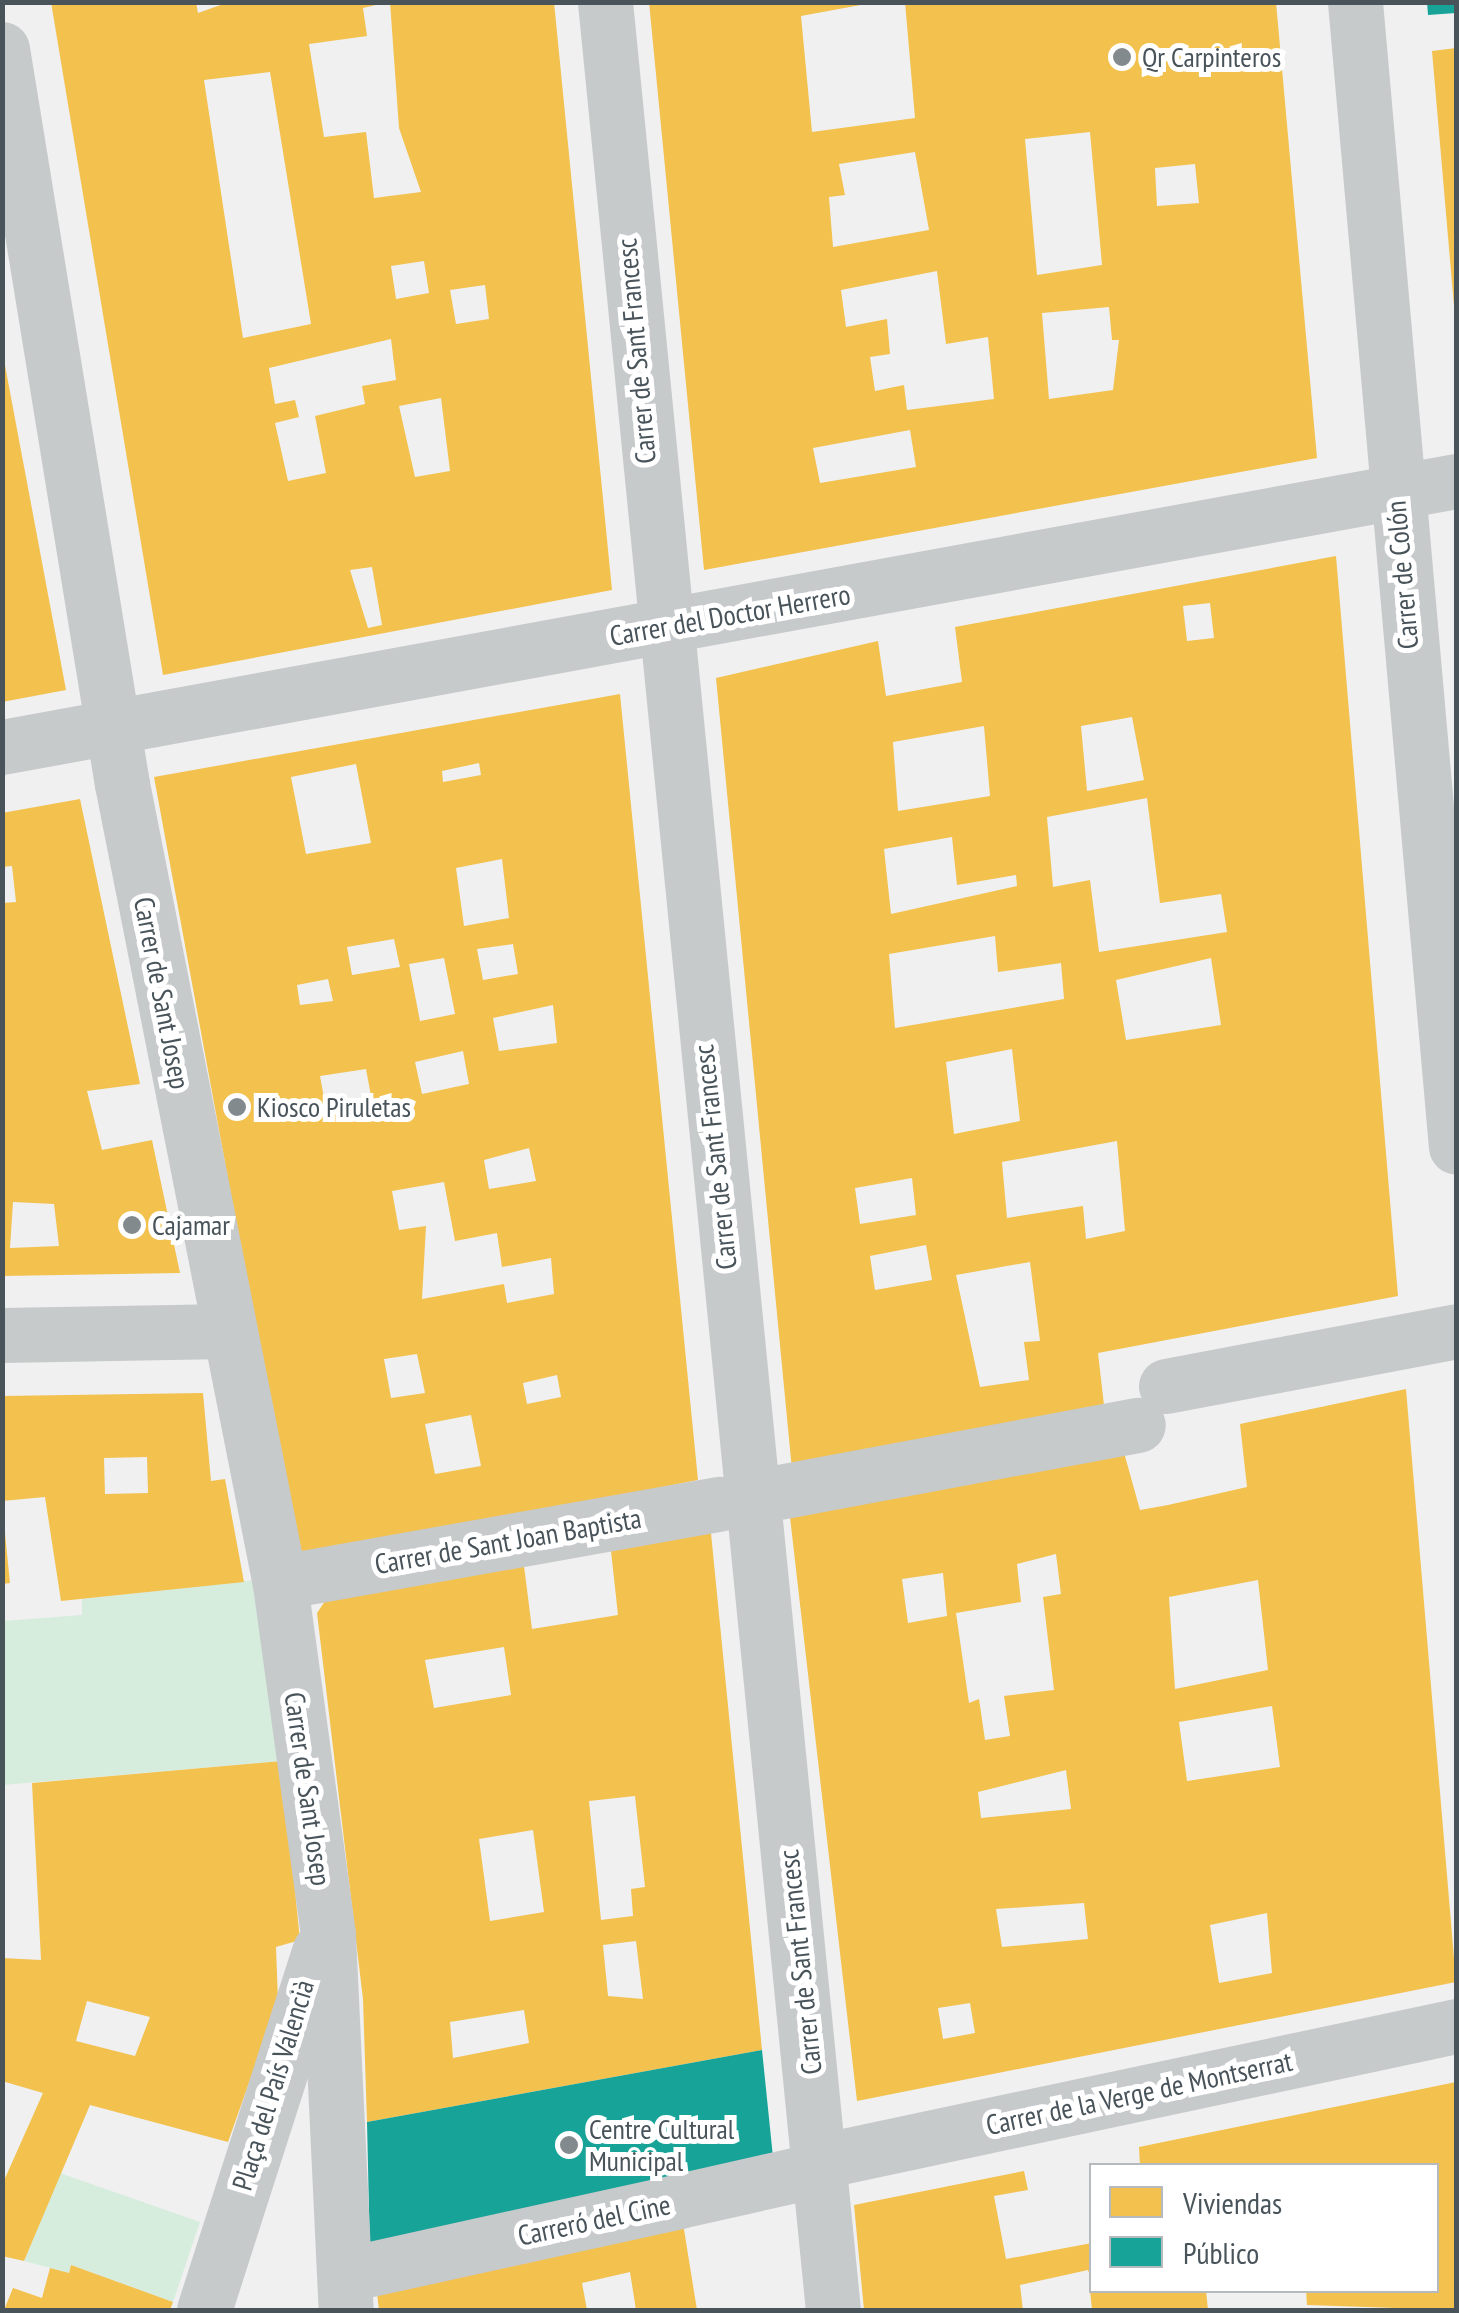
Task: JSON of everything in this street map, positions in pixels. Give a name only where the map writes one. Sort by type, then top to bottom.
[{"type":"street","name":"Carrer de Sant Francesc","points":[[605,2],[662,629],[833,2310]]},
{"type":"street","name":"Carrer de Colón","points":[[1355,2],[1394,492],[1456,1147]]},
{"type":"street","name":"Carrer de Sant Josep","points":[[2,49],[114,725],[227,1331],[280,1584],[328,1936]]},
{"type":"street","name":"Carrer del Doctor Herrero","points":[[2,747],[662,629],[1456,480]]},
{"type":"street","points":[[2,1335],[227,1331]]},
{"type":"street","points":[[779,1492],[1456,1331]]},
{"type":"street","name":"Carrer de Sant Joan Baptista","points":[[296,1578],[719,1504]]},
{"type":"street","name":"Plaça del País Valencià","points":[[328,1936],[356,2290]]},
{"type":"street","name":"Plaça del País Valencià","points":[[204,2310],[309,1969],[328,1936]]},
{"type":"street","name":"Carrer de la Verge de Montserrat","points":[[821,2165],[1456,2026]]},
{"type":"street","name":"Carreró del Cine","points":[[356,2290],[821,2165]]},
{"type":"green space","points":[[257,1580],[282,1761],[3,1785],[3,1621],[82,1615],[82,1599]]},
{"type":"green space","points":[[60,2173],[200,2222],[173,2302],[71,2265],[69,2273],[24,2261]]},
{"type":"building: Viviendas","points":[[51,2],[196,2],[198,13],[229,2],[389,2],[363,8],[367,36],[309,44],[324,137],[366,132],[374,198],[421,192],[399,128],[390,2],[554,2],[612,590],[163,675]],"holes":[[[270,72],[311,324],[243,338],[204,80]],[[424,261],[429,293],[396,299],[391,266]],[[485,285],[489,319],[456,324],[450,290]],[[391,339],[396,380],[362,386],[365,404],[315,416],[326,473],[288,481],[275,423],[299,417],[295,400],[275,404],[269,368]],[[441,398],[450,471],[415,477],[399,406]],[[372,567],[382,625],[368,628],[350,570]]]},
{"type":"building: Viviendas","points":[[649,2],[877,2],[801,16],[812,132],[915,118],[905,2],[1276,2],[1317,458],[704,570]],"holes":[[[1090,132],[1102,265],[1037,275],[1025,139]],[[915,152],[929,230],[833,247],[829,197],[845,195],[839,164]],[[1195,164],[1199,203],[1157,206],[1155,168]],[[937,271],[946,344],[988,337],[994,399],[907,410],[904,385],[875,391],[870,357],[890,354],[887,319],[846,327],[841,290]],[[1109,307],[1112,340],[1119,340],[1113,390],[1049,399],[1042,313]],[[910,430],[916,467],[820,483],[813,448]]]},
{"type":"building: Viviendas","points":[[1456,48],[1456,306],[1454,306],[1432,51]]},
{"type":"building: Viviendas","points":[[2,361],[66,690],[2,702]]},
{"type":"building: Viviendas","points":[[1336,556],[1398,1296],[1098,1353],[1105,1414],[792,1470],[716,678],[878,641],[886,696],[962,682],[955,627]],"holes":[[[1210,603],[1214,638],[1187,641],[1183,606]],[[1132,717],[1144,780],[1087,791],[1081,726]],[[984,726],[990,796],[898,811],[893,742]],[[1147,798],[1160,903],[1221,894],[1227,932],[1099,952],[1090,880],[1053,887],[1047,817]],[[952,837],[957,885],[1016,875],[1017,886],[891,914],[884,849]],[[995,936],[998,972],[1061,963],[1064,999],[895,1028],[889,954]],[[1211,958],[1221,1025],[1126,1040],[1116,980]],[[1012,1049],[1020,1121],[954,1134],[946,1062]],[[1117,1141],[1125,1231],[1086,1239],[1083,1206],[1007,1218],[1002,1162]],[[912,1178],[916,1215],[860,1224],[855,1188]],[[926,1245],[932,1280],[875,1290],[870,1256]],[[1030,1262],[1040,1341],[1024,1342],[1029,1380],[980,1387],[956,1275]]]},
{"type":"building: Viviendas","points":[[620,694],[698,1480],[298,1559],[154,777]],"holes":[[[479,763],[481,775],[443,782],[442,771]],[[356,764],[371,843],[306,854],[291,777]],[[502,859],[509,918],[464,926],[456,868]],[[394,939],[400,967],[352,975],[347,947]],[[513,944],[518,974],[483,980],[477,949]],[[444,958],[455,1014],[420,1021],[409,964]],[[328,979],[333,1001],[300,1005],[297,985]],[[553,1005],[557,1043],[499,1051],[493,1018]],[[463,1051],[469,1084],[422,1094],[415,1062]],[[366,1069],[372,1101],[326,1109],[320,1076]],[[529,1148],[536,1181],[489,1189],[484,1160]],[[444,1182],[455,1241],[497,1233],[502,1267],[551,1258],[554,1294],[507,1303],[504,1284],[422,1299],[426,1226],[399,1230],[392,1191]],[[417,1354],[425,1393],[391,1398],[384,1359]],[[557,1375],[561,1397],[527,1404],[523,1383]],[[471,1415],[481,1466],[435,1474],[425,1424]]]},
{"type":"building: Viviendas","points":[[80,799],[140,1084],[87,1091],[102,1150],[152,1140],[180,1273],[2,1276],[2,903],[16,902],[12,866],[2,867],[2,813]],"holes":[[[13,1202],[54,1204],[59,1246],[10,1248]]]},
{"type":"building: Viviendas","points":[[1406,1389],[1456,1982],[857,2101],[790,1517],[1123,1449],[1140,1510],[1168,1505],[1247,1487],[1240,1424]],"holes":[[[1056,1554],[1061,1594],[1043,1597],[1054,1690],[1004,1696],[1010,1736],[985,1740],[979,1699],[969,1703],[956,1613],[1021,1602],[1017,1564]],[[943,1573],[947,1616],[908,1623],[902,1579]],[[1258,1580],[1268,1670],[1175,1689],[1169,1597]],[[1272,1706],[1280,1767],[1187,1781],[1179,1722]],[[1066,1770],[1071,1809],[981,1818],[978,1792]],[[1084,1903],[1088,1939],[1002,1947],[996,1909]],[[1267,1913],[1272,1973],[1219,1983],[1210,1925]],[[970,2003],[975,2033],[943,2039],[938,2008]]]},
{"type":"building: Viviendas","points":[[203,1393],[211,1481],[225,1479],[244,1582],[61,1601],[45,1497],[2,1501],[2,1396]],"holes":[[[147,1457],[148,1493],[105,1494],[104,1458]]]},
{"type":"building: Viviendas","points":[[2,1503],[10,1583],[2,1584]]},
{"type":"building: Viviendas","points":[[710,1523],[762,2050],[367,2122],[363,1999],[317,1613],[329,1595],[523,1558],[532,1629],[618,1615],[610,1542]],"holes":[[[504,1647],[511,1695],[434,1708],[425,1660]],[[635,1796],[645,1887],[631,1889],[633,1916],[601,1920],[589,1801]],[[533,1830],[544,1912],[490,1921],[479,1839]],[[636,1941],[643,1999],[608,1996],[603,1945]],[[524,2010],[529,2043],[453,2058],[450,2022]]]},
{"type":"building: Viviendas","points":[[282,1761],[300,1940],[276,1947],[278,2001],[228,2142],[90,2105],[24,2261],[2,2256],[2,2185],[43,2093],[2,2081],[2,1958],[41,1960],[32,1783]],"holes":[[[87,2001],[150,2017],[135,2056],[76,2041]]]},
{"type":"building: Viviendas","points":[[1456,2082],[1456,2310],[1307,2305],[1306,2293],[1439,2293],[1439,2163],[1140,2163],[1139,2147]]},
{"type":"building: Viviendas","points":[[1024,2171],[1028,2190],[994,2196],[1006,2259],[1089,2244],[1089,2273],[1088,2270],[1020,2285],[1023,2310],[864,2310],[854,2205]]},
{"type":"building: Viviendas","points":[[682,2217],[697,2310],[636,2310],[630,2272],[582,2283],[587,2310],[379,2310],[376,2285]]},
{"type":"building: Viviendas","points":[[71,2265],[173,2302],[170,2310],[4,2310],[13,2288],[42,2298],[50,2268],[69,2273]]},
{"type":"building: Viviendas","points":[[1090,2293],[1206,2293],[1208,2310],[1092,2310]]},
{"type":"building: Público","points":[[1427,2],[1456,2],[1456,13],[1428,15]]},
{"type":"building: Público","name":"Centre Cultural Municipal","points":[[762,2050],[774,2167],[370,2255],[367,2122]]},
{"type":"place","name":"Qr Carpinteros","points":[[1122,57]]},
{"type":"place","name":"Kiosco Piruletas","points":[[237,1107]]},
{"type":"place","name":"Cajamar","points":[[132,1225]]},
{"type":"place","name":"Centre Cultural Municipal","points":[[569,2145]]}]
